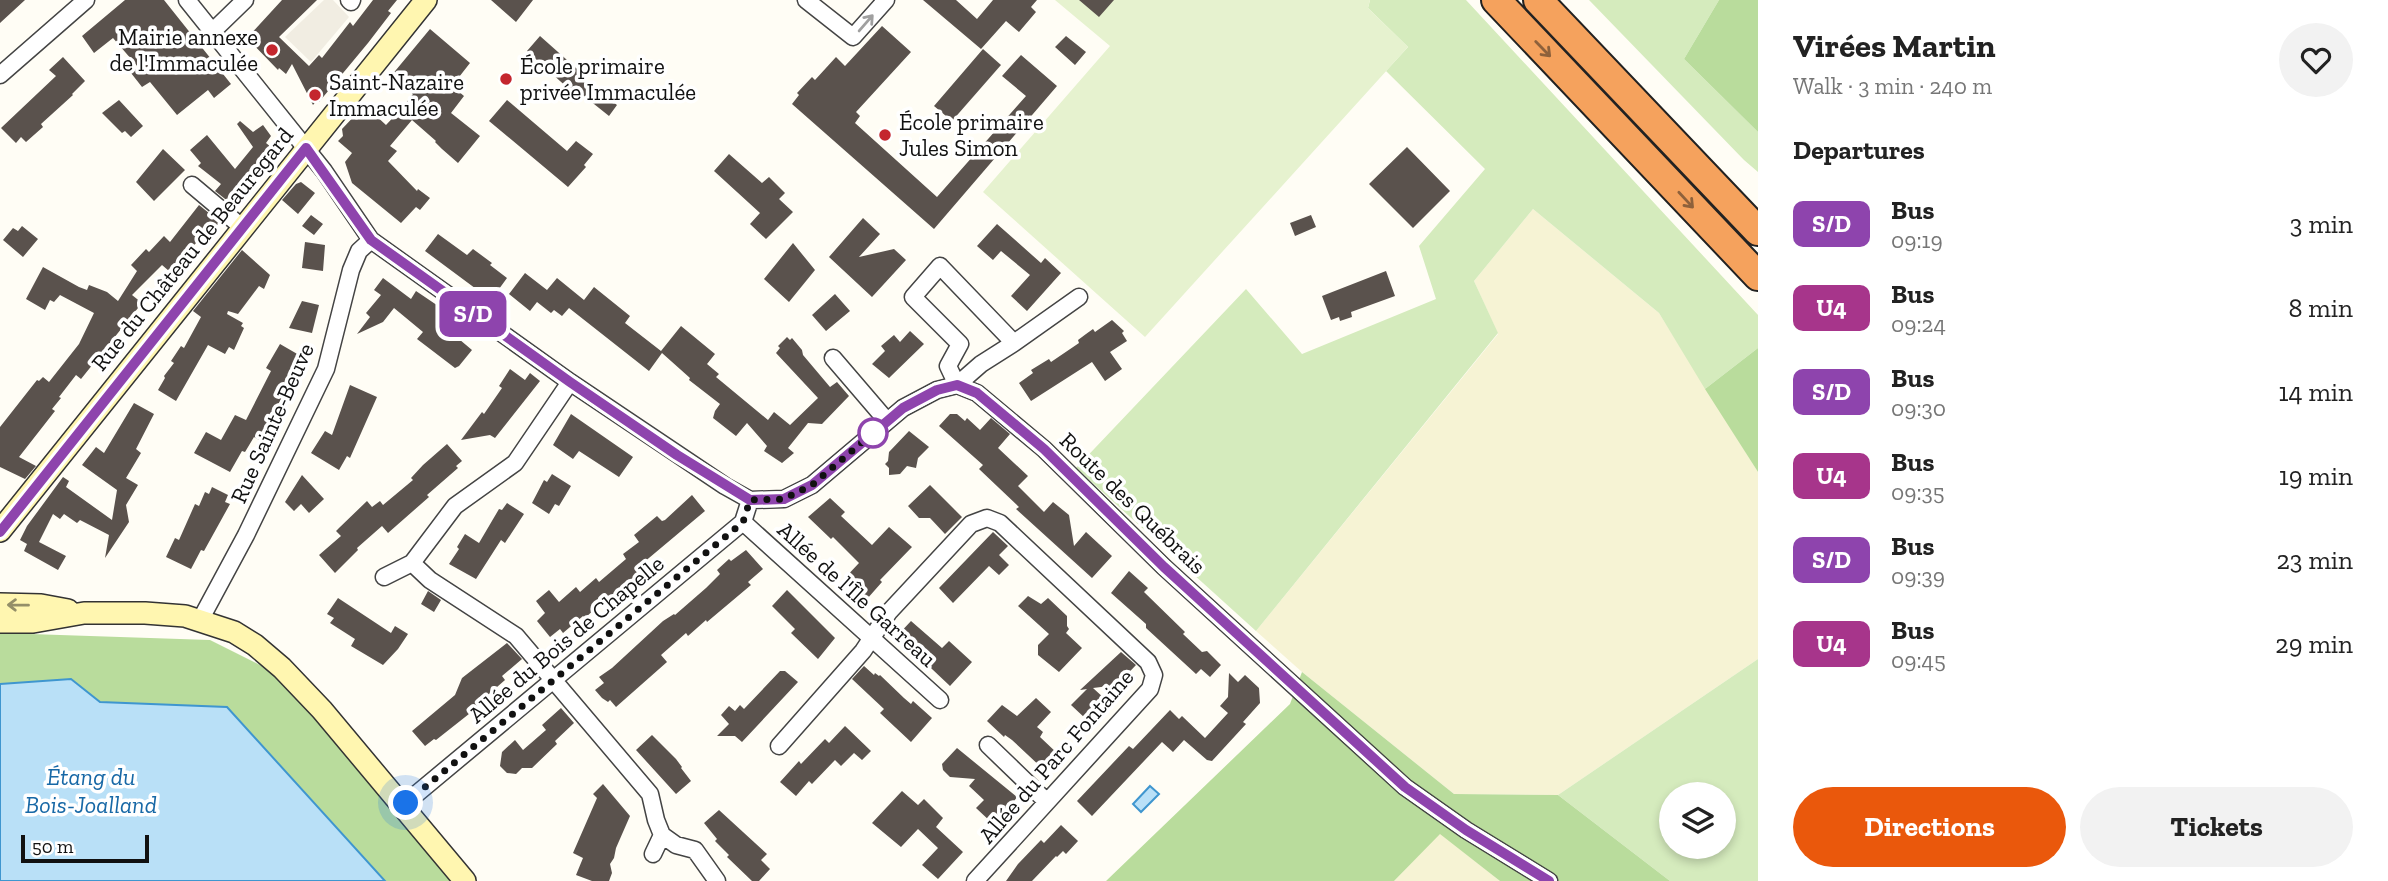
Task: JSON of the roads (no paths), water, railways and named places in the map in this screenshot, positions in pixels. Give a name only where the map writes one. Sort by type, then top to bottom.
[{"type":"highway","points":[[1496,0],[1758,276]]},
{"type":"highway","points":[[1538,0],[1758,231]]},
{"type":"highway","points":[[1566,29],[1608,51],[1758,202]]},
{"type":"street","points":[[0,75],[86,0]]},
{"type":"street","points":[[187,0],[306,148],[371,240],[570,382],[677,455],[750,500],[784,499],[812,485],[903,408],[937,390],[957,385],[981,364],[1079,297]]},
{"type":"street","points":[[212,32],[245,0]]},
{"type":"street","name":"Rue du Château de Beauregard","points":[[0,531],[426,0]]},
{"type":"street","points":[[806,0],[853,37],[886,0]]},
{"type":"street","points":[[192,185],[243,228]]},
{"type":"street","name":"Rue Sainte-Beuve","points":[[204,621],[204,613],[246,535],[326,369],[351,270],[359,251],[371,240]]},
{"type":"street","points":[[981,364],[913,297],[940,266],[1014,343]]},
{"type":"street","points":[[957,385],[948,366],[960,344]]},
{"type":"street","points":[[833,358],[887,421]]},
{"type":"street","points":[[384,578],[412,563],[455,506],[515,463],[570,382]]},
{"type":"street","name":"Route des Québrais","points":[[957,385],[977,393],[1044,449],[1164,567],[1405,787],[1466,830],[1549,881]]},
{"type":"street","points":[[743,522],[750,500]]},
{"type":"street","name":"Allée du Parc Fontaine","points":[[871,637],[889,612],[971,524],[987,518],[1000,523],[1148,662],[1154,675],[1150,689],[975,881]]},
{"type":"street","name":"Allée de l'Île Garreau","points":[[743,522],[940,701]]},
{"type":"street","name":"Allée du Bois de Chapelle","points":[[402,806],[743,522]]},
{"type":"street","points":[[412,563],[430,580],[516,636],[650,794],[662,835],[676,845],[695,850],[717,881]]},
{"type":"street","points":[[0,604],[41,605],[84,613]]},
{"type":"street","points":[[0,622],[33,622],[84,613],[145,613],[185,616],[234,632],[255,645],[282,668],[322,710],[465,881]]},
{"type":"street","points":[[779,746],[863,651],[871,637]]},
{"type":"street","points":[[988,745],[1047,802]]},
{"type":"street","points":[[653,854],[662,835]]},
{"type":"water","name":"Étang du Bois-Joalland","points":[[71,679],[100,702],[227,707],[385,881],[0,881],[0,684]]},
{"type":"water","points":[[1150,786],[1159,794],[1141,812],[1133,804]]},
{"type":"place","name":"Mairie annexe de l'Immaculée","points":[[272,50]]},
{"type":"place","name":"École primaire privée Immaculée","points":[[506,79]]},
{"type":"place","name":"Saint-Nazaire Immaculée","points":[[315,95]]},
{"type":"place","name":"École primaire Jules Simon","points":[[885,135]]}]
